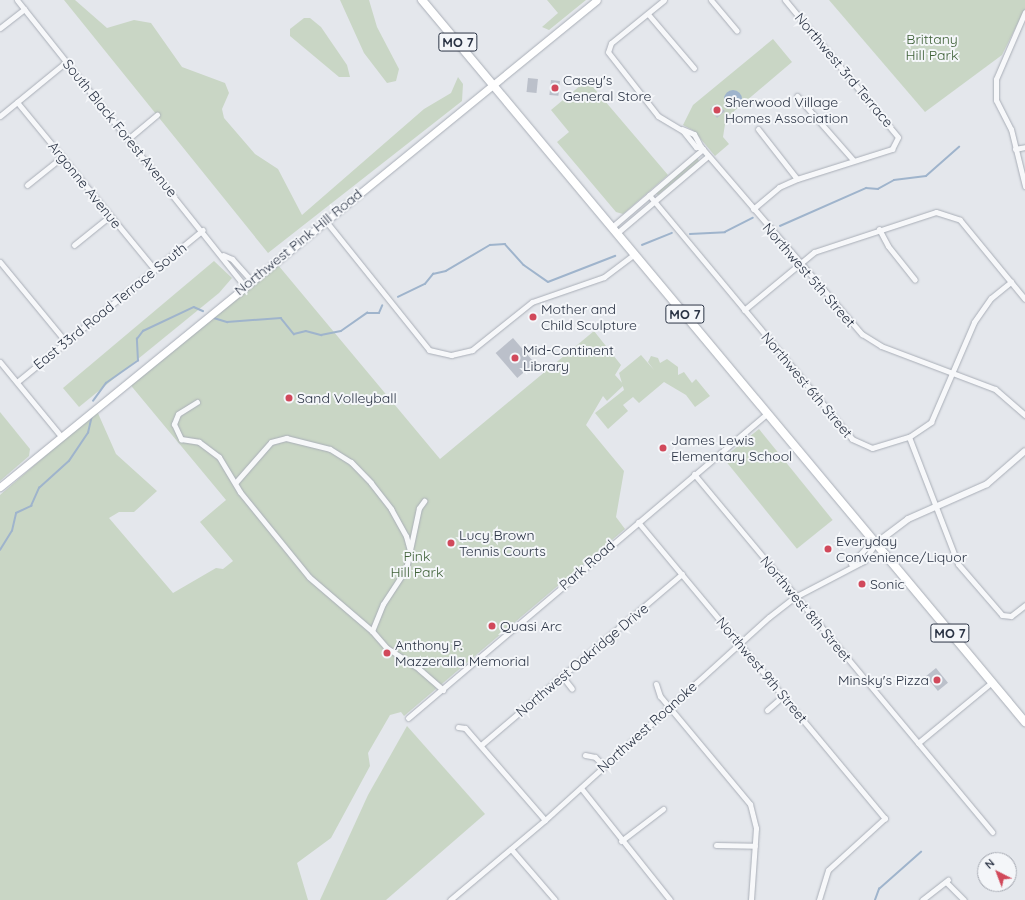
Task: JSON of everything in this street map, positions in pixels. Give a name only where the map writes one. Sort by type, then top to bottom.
[{"type":"main road","name":"MO 7","points":[[422,0],[1025,722]]},
{"type":"main road","name":"Northwest Pink Hill Road","points":[[0,487],[60,435],[597,0]]},
{"type":"street","name":"South Black Forest Avenue","points":[[17,0],[223,255],[244,285]]},
{"type":"street","points":[[664,0],[648,14],[694,68]]},
{"type":"street","points":[[711,0],[737,31]]},
{"type":"street","name":"Northwest 3rd Terrace","points":[[785,0],[896,132],[897,142],[892,148],[853,160]]},
{"type":"street","points":[[0,28],[24,9]]},
{"type":"street","points":[[1025,12],[996,79],[996,100],[1015,149],[1025,186]]},
{"type":"street","name":"Northwest 5th Street","points":[[648,14],[611,43],[608,52],[658,116],[681,129],[694,134],[708,156],[799,264],[862,334],[881,346],[995,389],[1025,415]]},
{"type":"street","points":[[0,116],[66,62]]},
{"type":"street","points":[[753,208],[779,187],[797,179],[853,160],[797,96]]},
{"type":"street","name":"Argonne Avenue","points":[[17,102],[154,269]]},
{"type":"street","points":[[128,139],[157,115]]},
{"type":"street","points":[[758,129],[797,179]]},
{"type":"street","points":[[1015,149],[1025,147]]},
{"type":"street","points":[[615,230],[649,195],[702,148]]},
{"type":"street","points":[[615,230],[654,201],[708,156]]},
{"type":"street","points":[[27,185],[62,157]]},
{"type":"street","name":"Northwest 6th Street","points":[[649,195],[852,439],[872,448],[909,437],[925,429],[937,416],[982,309],[1011,282]]},
{"type":"street","points":[[744,310],[799,264],[832,244],[936,212],[960,220],[1025,299]]},
{"type":"street","points":[[74,245],[110,216]]},
{"type":"street","points":[[325,220],[429,350],[451,355],[472,350],[532,302],[604,277],[635,254]]},
{"type":"street","points":[[879,229],[888,246],[915,280]]},
{"type":"street","name":"East 33rd Road Terrace South","points":[[17,382],[203,230]]},
{"type":"street","name":"South Black Forest Avenue","points":[[223,255],[232,259],[251,280]]},
{"type":"street","points":[[0,262],[66,342]]},
{"type":"street","points":[[0,362],[60,435]]},
{"type":"street","points":[[197,402],[178,414],[176,432],[181,438],[210,448],[236,482],[240,492],[309,577],[372,631],[387,648],[420,669],[443,690]]},
{"type":"street","name":"Park Road","points":[[408,718],[443,690],[694,474],[767,414]]},
{"type":"street","points":[[909,437],[958,564],[990,605],[1002,615],[1011,616],[1025,605]]},
{"type":"street","points":[[236,482],[271,442],[286,438],[330,449],[351,462],[371,483],[406,536],[410,552]]},
{"type":"street","points":[[875,544],[908,519],[987,484],[1025,451]]},
{"type":"street","name":"Northwest 8th Street","points":[[694,474],[992,832]]},
{"type":"street","points":[[372,631],[383,604],[406,569],[419,508],[424,501]]},
{"type":"street","name":"Northwest 9th Street","points":[[638,522],[885,818],[828,870],[819,900]]},
{"type":"street","name":"Northwest Roanoke","points":[[851,564],[865,549],[875,544]]},
{"type":"street","name":"Northwest Roanoke","points":[[450,900],[545,820],[740,643],[795,597],[851,564],[871,555],[875,544]]},
{"type":"street","name":"Northwest Oakridge Drive","points":[[481,745],[682,574]]},
{"type":"street","points":[[562,676],[572,689]]},
{"type":"street","points":[[918,743],[992,682]]},
{"type":"street","points":[[656,684],[669,707],[746,796],[754,817],[755,846],[751,900]]},
{"type":"street","points":[[767,710],[783,696]]},
{"type":"street","points":[[458,727],[465,728],[481,745],[545,820]]},
{"type":"street","points":[[585,755],[595,757],[604,766]]},
{"type":"street","points":[[581,788],[621,841],[670,900]]},
{"type":"street","points":[[621,841],[663,809]]},
{"type":"street","points":[[716,845],[755,846]]},
{"type":"street","points":[[511,849],[554,900]]},
{"type":"street","points":[[922,900],[947,882],[964,900]]},
{"type":"green space","points":[[64,0],[75,0],[107,28],[134,20],[151,23],[182,67],[225,83],[229,93],[222,109],[224,118],[255,154],[278,169],[302,215],[424,109],[451,93],[458,77],[463,84],[462,101],[268,253]]},
{"type":"green space","points":[[340,0],[369,0],[377,27],[399,69],[396,81],[387,83],[364,53]]},
{"type":"green space","points":[[547,0],[586,0],[549,30],[542,27],[558,13]]},
{"type":"green space","name":"Brittany Hill Park","points":[[829,0],[1025,0],[1025,9],[1002,55],[925,112]]},
{"type":"green space","points":[[304,18],[310,18],[321,27],[347,65],[350,77],[339,77],[290,36],[290,29]]},
{"type":"green space","points":[[773,39],[792,62],[726,118],[723,137],[729,144],[715,156],[694,131],[683,125],[693,105]]},
{"type":"green space","points":[[587,80],[668,175],[623,214],[616,212],[557,142],[569,132],[551,110]]},
{"type":"green space","points":[[697,157],[699,161],[658,195],[655,193]]},
{"type":"green space","points":[[214,261],[232,278],[219,293],[79,407],[63,388]]},
{"type":"green space","name":"Pink Hill Park","points":[[278,265],[440,459],[594,331],[621,365],[615,375],[624,385],[607,401],[603,396],[586,425],[624,471],[616,517],[625,529],[404,716],[401,712],[390,715],[368,753],[370,766],[331,838],[297,863],[308,900],[0,900],[0,495],[97,411],[116,454],[157,491],[134,512],[119,512],[109,518],[173,593],[216,568],[223,569],[233,561],[200,522],[226,500],[128,382]]},
{"type":"green space","points":[[641,355],[654,370],[648,362],[651,356],[658,358],[660,363],[667,359],[678,367],[678,375],[684,372],[692,383],[696,379],[710,396],[695,407],[686,395],[664,382],[639,403],[633,397],[623,405],[628,411],[608,429],[595,413],[624,390],[619,373]]},
{"type":"green space","points":[[0,412],[30,449],[29,456],[0,481]]},
{"type":"green space","points":[[759,429],[833,520],[797,549],[723,458]]},
{"type":"green space","points":[[407,726],[485,814],[386,900],[320,900],[368,795]]},
{"type":"water","points":[[733,90],[739,93],[742,99],[739,105],[733,108],[727,105],[724,99],[727,93]]},
{"type":"building","name":"Casey's General Store","points":[[528,78],[538,79],[536,93],[527,92]]},
{"type":"building","name":"Casey's General Store","points":[[551,80],[560,81],[558,96],[549,95]]},
{"type":"building","name":"Sherwood Village Homes Association","points":[[716,104],[725,111],[717,118],[710,109]]},
{"type":"building","name":"Mid-Continent Library","points":[[513,338],[535,363],[517,378],[496,353]]},
{"type":"building","name":"Minsky's Pizza","points":[[936,668],[948,683],[938,691],[926,676]]},
{"type":"waterway","points":[[780,226],[866,188],[878,189],[894,180],[926,176],[959,147]]},
{"type":"waterway","points":[[690,234],[725,232],[753,218]]},
{"type":"waterway","points":[[642,245],[672,233]]},
{"type":"waterway","points":[[398,297],[425,284],[433,274],[446,271],[490,245],[505,244],[524,265],[548,282],[615,256]]},
{"type":"waterway","points":[[214,318],[227,322],[281,318],[294,334],[306,331],[321,335],[341,331],[367,313],[379,313],[382,306]]},
{"type":"waterway","points":[[93,401],[106,383],[138,361],[137,339],[143,331],[194,307],[203,311]]},
{"type":"waterway","points":[[0,550],[12,531],[16,513],[31,506],[39,488],[69,461],[88,433],[92,416]]},
{"type":"waterway","points":[[875,900],[879,889],[921,852]]},
{"type":"place","name":"Casey's General Store","points":[[555,88]]},
{"type":"place","name":"Sherwood Village Homes Association","points":[[717,110]]},
{"type":"place","name":"Mother and Child Sculpture","points":[[533,317]]},
{"type":"place","name":"Mid-Continent Library","points":[[515,358]]},
{"type":"place","name":"Sand Volleyball","points":[[289,398]]},
{"type":"place","name":"James Lewis Elementary School","points":[[663,448]]},
{"type":"place","name":"Lucy Brown Tennis Courts","points":[[451,543]]},
{"type":"place","name":"Everyday Convenience/Liquor","points":[[828,549]]},
{"type":"place","name":"Sonic","points":[[862,584]]},
{"type":"place","name":"Quasi Arc","points":[[492,626]]},
{"type":"place","name":"Anthony P. Mazzeralla Memorial","points":[[387,653]]},
{"type":"place","name":"Minsky's Pizza","points":[[937,680]]}]
